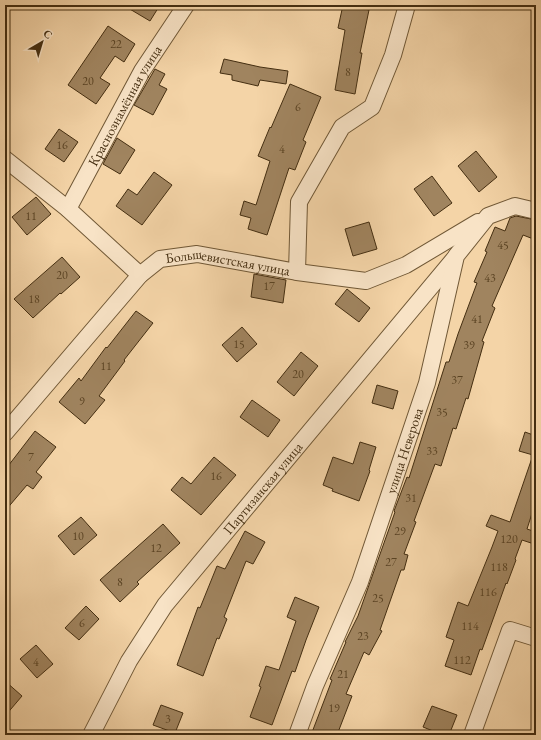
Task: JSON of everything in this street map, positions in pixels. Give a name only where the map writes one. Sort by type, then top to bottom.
[{"type":"street","name":"Краснознамённая улица","points":[[68,209],[142,71],[186,5]]},
{"type":"street","points":[[297,272],[299,202],[342,127],[372,107],[393,55],[407,5]]},
{"type":"street","points":[[6,161],[68,209],[140,275]]},
{"type":"street","points":[[488,216],[515,206],[536,210]]},
{"type":"street","name":"Большевистская улица","points":[[5,433],[140,275],[160,260],[197,254],[297,272],[366,281],[406,265],[488,216]]},
{"type":"street","name":"улица Неверова","points":[[296,735],[315,686],[360,582],[427,383],[456,256],[488,216]]},
{"type":"street","name":"Партизанская улица","points":[[91,735],[129,661],[165,605],[456,256]]},
{"type":"street","points":[[472,735],[510,630],[536,638]]},
{"type":"building","points":[[123,5],[160,5],[150,21]]},
{"type":"building","points":[[343,5],[369,10],[360,53],[362,53],[355,94],[335,90],[345,30],[338,28]]},
{"type":"building","points":[[108,26],[135,44],[124,62],[115,56],[100,78],[110,84],[96,104],[68,85]]},
{"type":"building","points":[[224,59],[260,67],[288,71],[286,84],[260,80],[258,86],[232,80],[232,75],[220,73]]},
{"type":"building","points":[[155,69],[165,74],[159,85],[167,89],[153,115],[134,105]]},
{"type":"building","points":[[290,84],[321,97],[303,140],[306,142],[295,170],[289,168],[267,235],[248,229],[251,218],[240,215],[244,201],[256,205],[270,161],[258,156]]},
{"type":"building","points":[[59,129],[78,142],[64,162],[45,149]]},
{"type":"building","points":[[117,138],[135,150],[120,174],[103,164]]},
{"type":"building","points":[[476,151],[497,177],[479,192],[458,166]]},
{"type":"building","points":[[154,172],[172,185],[142,225],[116,206],[128,189],[137,195]]},
{"type":"building","points":[[432,176],[452,203],[434,216],[414,189]]},
{"type":"building","points":[[36,197],[51,214],[27,235],[12,217]]},
{"type":"building","points":[[516,216],[536,220],[536,240],[523,235],[492,306],[495,308],[482,341],[484,342],[468,399],[466,398],[456,429],[453,428],[441,466],[435,464],[414,521],[416,522],[404,554],[408,555],[404,570],[401,570],[380,630],[382,631],[369,655],[364,652],[346,694],[352,696],[337,735],[311,735],[332,680],[330,679],[345,642],[358,616],[395,512],[394,511],[407,477],[409,478],[446,362],[449,362],[477,283],[474,282],[487,252],[485,251],[495,227],[505,231],[510,218]]},
{"type":"building","points":[[369,222],[377,249],[353,256],[345,229]]},
{"type":"building","points":[[62,257],[80,277],[33,318],[14,299]]},
{"type":"building","points":[[254,274],[286,280],[283,303],[251,297]]},
{"type":"building","points":[[347,289],[370,308],[359,322],[335,304]]},
{"type":"building","points":[[136,311],[153,323],[124,360],[125,361],[99,396],[105,400],[85,424],[59,402],[79,378],[81,381],[106,347],[107,348]]},
{"type":"building","points":[[242,327],[257,344],[237,362],[222,345]]},
{"type":"building","points":[[301,352],[318,366],[294,396],[277,382]]},
{"type":"building","points":[[377,385],[398,391],[393,409],[372,403]]},
{"type":"building","points":[[252,400],[280,420],[268,437],[240,417]]},
{"type":"building","points":[[35,431],[56,447],[36,472],[42,477],[33,489],[27,485],[5,511],[5,470]]},
{"type":"building","points":[[525,432],[536,436],[536,501],[527,529],[536,532],[531,543],[522,540],[507,584],[506,583],[482,650],[480,649],[471,675],[445,666],[454,640],[446,637],[458,602],[468,606],[498,531],[486,526],[491,515],[510,522],[533,455],[519,451]]},
{"type":"building","points":[[360,442],[376,447],[369,470],[370,471],[359,501],[332,491],[333,489],[323,485],[333,457],[353,464]]},
{"type":"building","points":[[214,457],[236,475],[201,515],[171,490],[182,477],[191,484]]},
{"type":"building","points":[[81,517],[97,535],[74,555],[58,536]]},
{"type":"building","points":[[163,524],[180,543],[137,582],[139,584],[120,602],[100,580]]},
{"type":"building","points":[[245,531],[265,542],[253,564],[246,561],[224,617],[227,619],[219,639],[217,638],[203,676],[177,665],[198,607],[200,608],[217,566],[225,569]]},
{"type":"building","points":[[295,597],[319,607],[295,672],[292,671],[272,725],[250,717],[261,687],[259,686],[266,666],[279,670],[296,621],[287,617]]},
{"type":"building","points":[[86,606],[99,619],[79,640],[65,628]]},
{"type":"building","points":[[36,645],[53,664],[37,678],[20,659]]},
{"type":"building","points":[[5,681],[22,696],[5,716]]},
{"type":"building","points":[[161,705],[183,713],[175,733],[153,725]]},
{"type":"building","points":[[432,706],[457,715],[449,735],[443,735],[423,727]]}]
